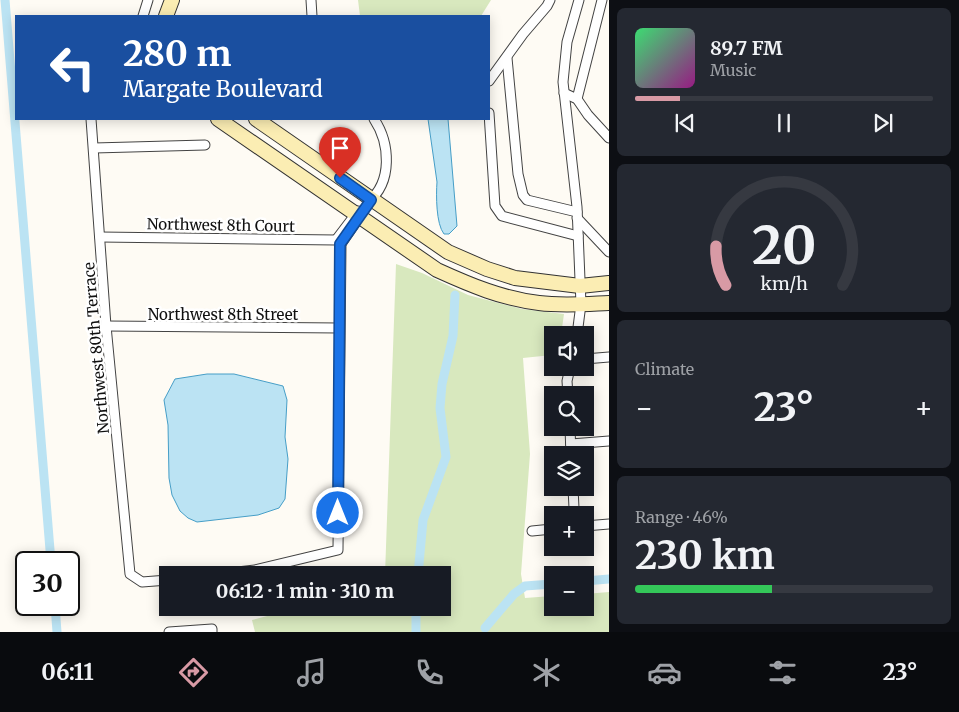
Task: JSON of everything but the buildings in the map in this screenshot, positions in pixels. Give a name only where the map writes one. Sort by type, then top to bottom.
[{"type":"street","points":[[143,15],[148,0]]},
{"type":"street","points":[[166,15],[172,0]]},
{"type":"street","points":[[311,0],[312,15]]},
{"type":"street","points":[[490,80],[550,0]]},
{"type":"street","points":[[578,326],[581,304],[577,215],[563,82],[567,42],[579,0]]},
{"type":"street","points":[[577,99],[602,0]]},
{"type":"street","points":[[507,58],[518,174],[523,195],[527,200],[577,215],[609,252]]},
{"type":"street","points":[[564,92],[577,99],[588,115],[609,138]]},
{"type":"street","name":"Northwest 80th Terrace","points":[[91,120],[106,326],[130,574],[142,582],[159,581]]},
{"type":"street","points":[[219,120],[357,215],[382,230],[437,270],[477,288],[508,298],[541,303],[609,303]]},
{"type":"street","points":[[257,120],[448,252],[487,269],[515,278],[580,286],[609,283]]},
{"type":"street","points":[[272,566],[338,550],[338,242],[357,215],[376,195],[385,178],[387,163],[382,136],[374,120]]},
{"type":"street","points":[[489,120],[495,206],[502,216],[578,236]]},
{"type":"street","points":[[94,148],[205,145]]},
{"type":"street","name":"Northwest 8th Court","points":[[100,237],[338,242]]},
{"type":"street","name":"Northwest 8th Street","points":[[106,326],[339,328]]},
{"type":"street","points":[[594,358],[609,357]]},
{"type":"street","points":[[570,436],[571,444],[609,441]]},
{"type":"street","points":[[594,525],[609,524]]},
{"type":"street","points":[[532,531],[544,530]]},
{"type":"street","points":[[169,632],[212,630]]},
{"type":"green space","points":[[358,0],[491,0],[482,15],[360,15]]},
{"type":"green space","points":[[396,264],[422,273],[468,295],[522,309],[564,314],[562,326],[544,326],[544,356],[523,358],[530,454],[521,574],[525,598],[544,597],[544,616],[594,616],[594,593],[609,592],[609,632],[255,632],[252,620],[267,616],[451,616],[451,566],[385,566]]},
{"type":"water","points":[[428,120],[448,120],[457,226],[449,234],[444,234],[439,223],[437,182]]},
{"type":"water","points":[[207,374],[234,374],[283,386],[287,400],[285,437],[288,459],[285,499],[279,508],[258,515],[197,522],[188,518],[180,511],[172,495],[169,478],[168,425],[164,400],[175,379]]},
{"type":"waterway","points":[[5,0],[50,551]]},
{"type":"waterway","points":[[419,566],[423,520],[446,457],[440,408],[442,384],[453,336],[455,295]]},
{"type":"waterway","points":[[594,580],[609,579]]},
{"type":"waterway","points":[[485,628],[514,594],[525,586],[544,585]]},
{"type":"waterway","points":[[56,616],[57,632]]},
{"type":"waterway","points":[[416,616],[416,632]]},
{"type":"route","points":[[338,513],[340,244],[371,200],[340,178]]}]
